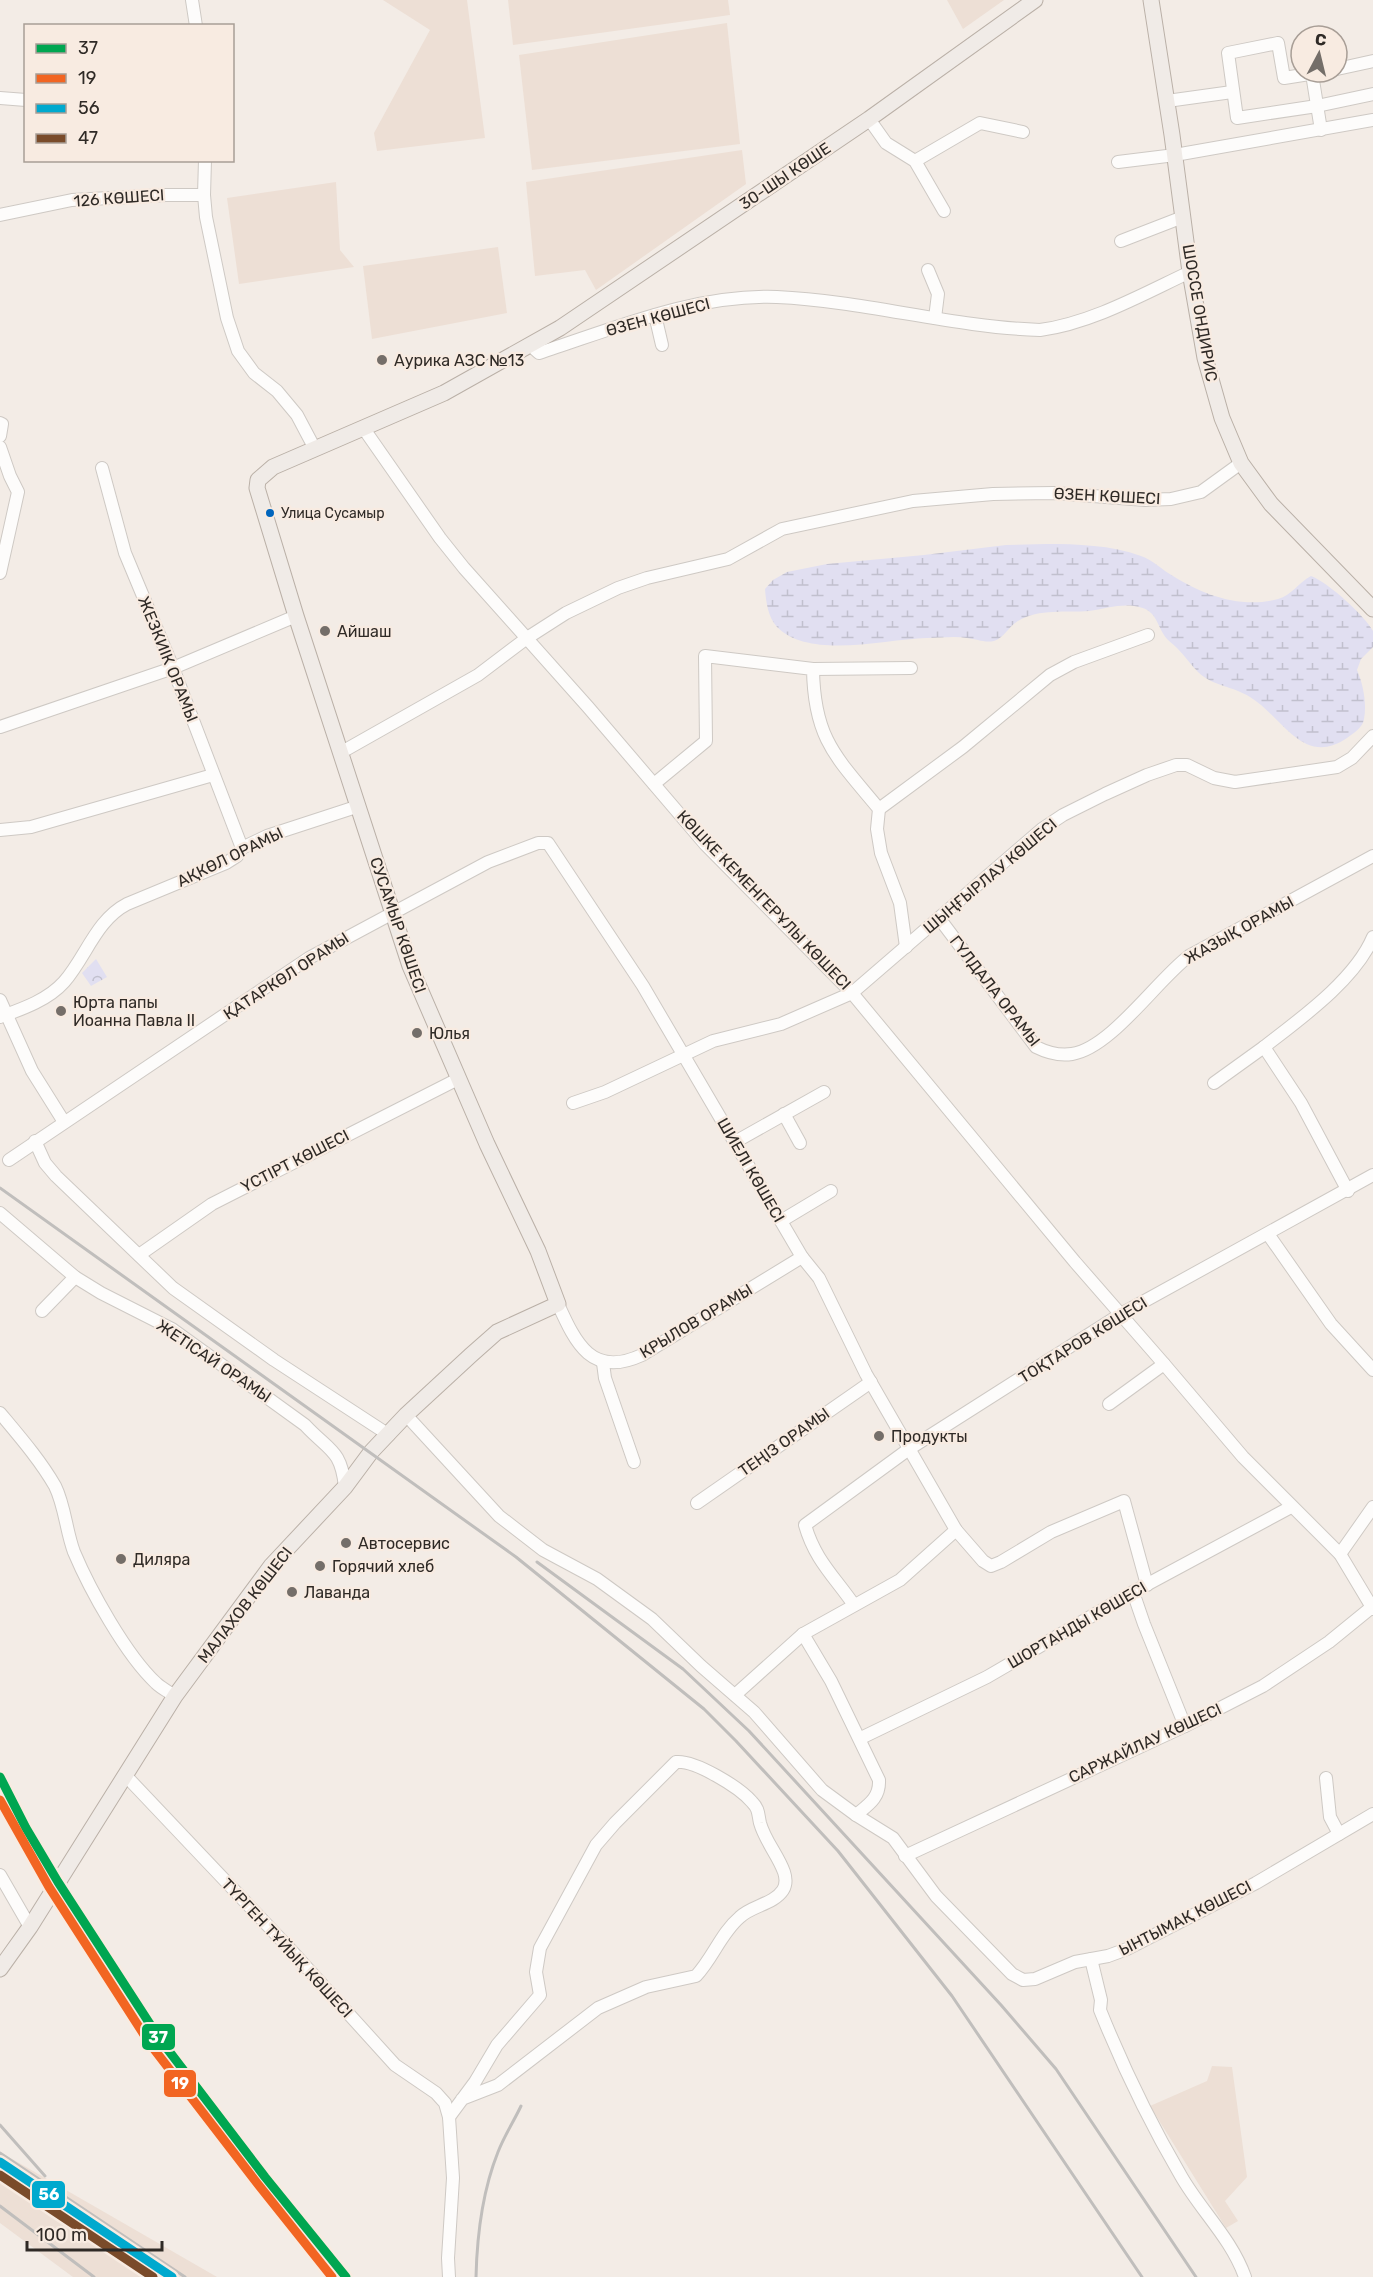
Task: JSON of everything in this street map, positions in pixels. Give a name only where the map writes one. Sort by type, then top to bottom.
[{"type":"main road","name":"30-ШЫ КӨШЕ","points":[[530,345],[560,328],[868,119],[1035,0]]},
{"type":"main road","name":"ШОССЕ ОНДИРИС","points":[[1151,0],[1190,272],[1205,358],[1222,418],[1241,463],[1271,504],[1373,609]]},
{"type":"main road","points":[[315,449],[444,393],[530,345]]},
{"type":"main road","name":"СУСАМЫР КӨШЕСІ","points":[[315,449],[273,467],[258,480],[257,489],[410,966],[458,1079],[538,1251],[558,1304]]},
{"type":"main road","name":"МАЛАХОВ КӨШЕСІ","points":[[0,1968],[30,1928],[175,1696],[272,1566],[345,1487],[371,1452],[406,1415],[497,1332],[558,1304]]},
{"type":"street","points":[[192,0],[196,24]]},
{"type":"street","points":[[1289,77],[1284,78],[1278,43],[1228,53],[1236,118],[1317,106],[1373,94]]},
{"type":"street","points":[[1349,66],[1373,61]]},
{"type":"street","points":[[1317,84],[1317,106],[1321,130]]},
{"type":"street","points":[[1167,101],[1233,92]]},
{"type":"street","points":[[0,98],[24,100]]},
{"type":"street","points":[[868,119],[886,143],[915,161],[944,211]]},
{"type":"street","points":[[1118,162],[1175,155],[1373,120]]},
{"type":"street","points":[[915,161],[980,123],[1023,132]]},
{"type":"street","points":[[205,162],[206,217],[227,318],[238,351],[254,373],[277,391],[297,415],[315,449]]},
{"type":"street","name":"126 КӨШЕСІ","points":[[0,215],[72,200],[204,195]]},
{"type":"street","points":[[1121,241],[1183,218]]},
{"type":"street","points":[[928,270],[938,294],[935,318]]},
{"type":"street","name":"ӨЗЕН КӨШЕСІ","points":[[530,345],[539,352],[655,315],[708,302],[777,297],[1024,330],[1059,328],[1125,303],[1190,272]]},
{"type":"street","points":[[655,315],[662,345]]},
{"type":"street","points":[[0,423],[2,424],[0,436]]},
{"type":"street","name":"КӨШКЕ КЕМЕНГЕРҰЛЫ КӨШЕСІ","points":[[364,429],[440,538],[464,568],[705,844],[852,993],[1075,1262],[1242,1457],[1340,1554],[1372,1608]]},
{"type":"street","points":[[0,447],[18,492],[0,573]]},
{"type":"street","name":"ӨЗЕН КӨШЕСІ","points":[[340,753],[478,675],[527,638],[566,613],[618,588],[669,571],[728,559],[782,529],[859,512],[938,499],[1054,493],[1171,500],[1201,492],[1241,463]]},
{"type":"street","name":"ЖЕЗКИІК ОРАМЫ","points":[[102,468],[125,553],[173,668],[242,848]]},
{"type":"street","points":[[0,727],[173,668],[296,615]]},
{"type":"street","points":[[879,809],[963,747],[1050,675],[1074,662],[1148,635]]},
{"type":"street","points":[[654,784],[706,741],[705,656],[813,669],[911,668]]},
{"type":"street","points":[[813,669],[816,714],[826,741],[840,762],[879,809],[878,837],[888,874],[900,903],[906,947]]},
{"type":"street","name":"ШЫҢҒЫРЛАУ КӨШЕСІ","points":[[852,993],[1042,829],[1063,815],[1147,775],[1176,765],[1187,765],[1214,778],[1235,782],[1337,767],[1352,758],[1373,736]]},
{"type":"street","points":[[0,830],[31,827],[213,775]]},
{"type":"street","name":"АҚКӨЛ ОРАМЫ","points":[[3,1016],[50,995],[64,983],[112,912],[226,863],[237,856],[242,848],[267,836],[358,806]]},
{"type":"street","name":"ШИЕЛІ КӨШЕСІ","points":[[518,850],[538,843],[548,843],[643,986],[802,1257],[819,1278],[870,1382],[956,1530],[982,1561],[991,1566],[1001,1562],[1051,1532],[1124,1501],[1146,1586]]},
{"type":"street","name":"ҚАТАРКӨЛ ОРАМЫ","points":[[9,1160],[309,958],[488,862],[518,850]]},
{"type":"street","name":"ЖАЗЫҚ ОРАМЫ","points":[[1057,1054],[1074,1054],[1099,1041],[1176,966],[1190,956],[1373,856]]},
{"type":"street","name":"ГҮЛДАЛА ОРАМЫ","points":[[939,918],[1036,1047],[1057,1054]]},
{"type":"street","points":[[1214,1083],[1264,1047],[1321,1001],[1358,961],[1373,937]]},
{"type":"street","points":[[573,1103],[605,1092],[713,1041],[781,1024],[852,993]]},
{"type":"street","points":[[0,1000],[3,1016],[32,1071],[64,1122]]},
{"type":"street","points":[[1264,1047],[1301,1103],[1348,1191]]},
{"type":"street","name":"ҮСТІРТ КӨШЕСІ","points":[[139,1255],[212,1204],[458,1079]]},
{"type":"street","points":[[735,1142],[824,1092]]},
{"type":"street","points":[[784,1114],[800,1143]]},
{"type":"street","points":[[35,1141],[45,1163],[56,1176],[173,1288],[274,1360],[389,1435]]},
{"type":"street","name":"ТОҚТАРОВ КӨШЕСІ","points":[[854,1605],[842,1587],[821,1564],[805,1526],[909,1449],[1121,1314],[1348,1191],[1373,1175]]},
{"type":"street","points":[[781,1221],[831,1191]]},
{"type":"street","name":"ЖЕТІСАЙ ОРАМЫ","points":[[0,1213],[75,1277],[101,1293],[172,1329],[305,1425],[321,1442],[331,1447],[337,1456],[343,1466],[345,1487]]},
{"type":"street","points":[[1268,1234],[1331,1324],[1373,1370]]},
{"type":"street","name":"КРЫЛОВ ОРАМЫ","points":[[603,1363],[626,1362],[642,1355],[802,1257]]},
{"type":"street","points":[[42,1311],[75,1277]]},
{"type":"street","name":"СУСАМЫР КӨШЕСІ","points":[[558,1304],[571,1332],[586,1352],[603,1363]]},
{"type":"street","points":[[603,1363],[605,1378],[634,1462]]},
{"type":"street","points":[[1109,1404],[1164,1364]]},
{"type":"street","name":"ТЕҢІЗ ОРАМЫ","points":[[697,1503],[870,1382]]},
{"type":"street","points":[[0,1413],[30,1449],[56,1488],[74,1552],[91,1589],[107,1616],[131,1652],[156,1683],[175,1696]]},
{"type":"street","name":"ЫНТЫМАҚ КӨШЕСІ","points":[[406,1415],[499,1516],[543,1550],[597,1579],[652,1619],[700,1666],[754,1712],[822,1790],[893,1838],[936,1896],[1012,1974],[1023,1980],[1035,1979],[1075,1962],[1108,1956],[1127,1949],[1256,1883],[1373,1814]]},
{"type":"street","name":"ШОРТАНДЫ КӨШЕСІ","points":[[861,1738],[987,1677],[1133,1592],[1291,1507]]},
{"type":"street","points":[[1340,1554],[1373,1507]]},
{"type":"street","points":[[735,1695],[803,1634],[900,1580],[956,1530]]},
{"type":"street","points":[[1133,1592],[1185,1726]]},
{"type":"street","name":"САРЖАЙЛАУ КӨШЕСІ","points":[[905,1856],[1185,1726],[1263,1686],[1329,1642],[1372,1608]]},
{"type":"street","points":[[803,1634],[861,1738],[879,1780],[880,1789],[875,1798],[856,1815]]},
{"type":"street","points":[[449,2277],[453,2178],[449,2117],[462,2099],[475,2082],[497,2045],[540,1995],[536,1972],[540,1948],[596,1845],[676,1762],[684,1761],[711,1774],[752,1801],[758,1810],[764,1834],[784,1874],[785,1882],[782,1891],[777,1896],[742,1914],[732,1924],[696,1976],[645,1987],[598,2008],[498,2085],[462,2099]]},
{"type":"street","name":"ТҮРГЕН ТҰЙЫҚ КӨШЕСІ","points":[[126,1776],[289,1948],[395,2065],[436,2093],[445,2103],[449,2117]]},
{"type":"street","points":[[1326,1778],[1330,1817],[1339,1834]]},
{"type":"street","points":[[0,1875],[30,1928]]},
{"type":"street","points":[[1091,1959],[1101,2000],[1100,2010],[1144,2110],[1182,2179],[1220,2229],[1238,2259],[1245,2277]]},
{"type":"shaded area","points":[[383,0],[467,0],[485,138],[377,151],[374,133],[430,30]]},
{"type":"shaded area","points":[[508,0],[728,0],[730,15],[513,45]]},
{"type":"shaded area","points":[[947,0],[1004,0],[963,29]]},
{"type":"shaded area","points":[[727,23],[740,144],[532,170],[519,55]]},
{"type":"shaded area","points":[[742,150],[746,184],[596,290],[585,270],[535,276],[526,182]]},
{"type":"shaded area","points":[[336,182],[340,250],[354,267],[239,284],[227,198]]},
{"type":"shaded area","points":[[498,247],[507,313],[372,339],[363,266]]},
{"type":"shaded area","points":[[1212,2066],[1232,2067],[1247,2177],[1225,2201],[1238,2221],[1226,2228],[1150,2106],[1207,2081]]},
{"type":"shaded area","points":[[0,2152],[217,2277],[73,2277],[0,2223]]},
{"type":"green space","points":[[1006,545],[1094,546],[1130,552],[1150,560],[1169,574],[1197,589],[1236,601],[1264,602],[1278,599],[1287,595],[1311,576],[1327,585],[1362,617],[1373,631],[1373,647],[1361,659],[1357,670],[1365,700],[1362,725],[1347,738],[1332,746],[1318,747],[1306,743],[1294,736],[1250,697],[1204,677],[1167,639],[1152,614],[1148,610],[1134,606],[1035,614],[1018,621],[994,641],[952,637],[828,645],[808,643],[791,637],[774,623],[767,604],[765,589],[773,580],[787,572],[827,564]]},
{"type":"green space","points":[[96,959],[107,977],[91,986],[82,973]]},
{"type":"railway","points":[[0,1188],[516,1557],[704,1709],[838,1851],[952,1996],[1142,2277]]},
{"type":"railway","points":[[537,1562],[683,1669],[749,1731],[1001,2005],[1056,2069],[1196,2277]]},
{"type":"railway","points":[[476,2277],[479,2230],[488,2182],[500,2146],[521,2106]]},
{"type":"railway","points":[[0,2125],[45,2176]]},
{"type":"railway","points":[[0,2153],[185,2277]]},
{"type":"railway","points":[[0,2206],[94,2277]]},
{"type":"transit line","name":"37","points":[[0,1777],[26,1828],[58,1882],[159,2038],[265,2177],[346,2277]]},
{"type":"transit line","name":"19","points":[[0,1800],[49,1887],[150,2044],[332,2277]]},
{"type":"transit line","name":"56","points":[[0,2162],[172,2277]]},
{"type":"transit line","name":"47","points":[[0,2175],[153,2277]]},
{"type":"place","name":"Аурика АЗС №13","points":[[382,360]]},
{"type":"place","name":"Улица Сусамыр","points":[[270,513]]},
{"type":"place","name":"Айшаш","points":[[325,631]]},
{"type":"place","name":"Юрта папы Иоанна Павла II","points":[[61,1011]]},
{"type":"place","name":"Юлья","points":[[417,1033]]},
{"type":"place","name":"Продукты","points":[[879,1436]]},
{"type":"place","name":"Автосервис","points":[[346,1543]]},
{"type":"place","name":"Диляра","points":[[121,1559]]},
{"type":"place","name":"Горячий хлеб","points":[[320,1566]]},
{"type":"place","name":"Лаванда","points":[[292,1592]]}]
